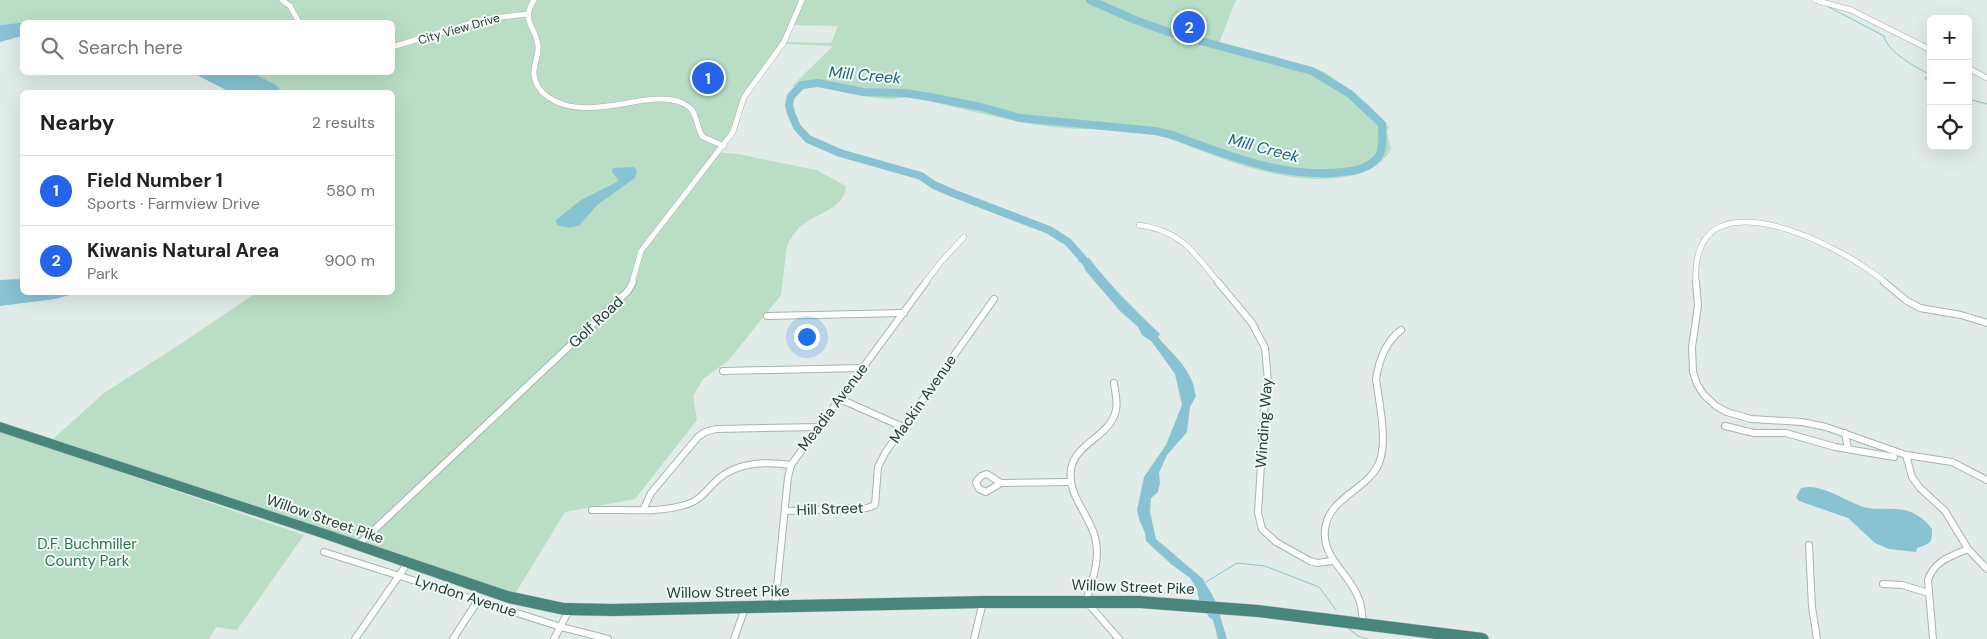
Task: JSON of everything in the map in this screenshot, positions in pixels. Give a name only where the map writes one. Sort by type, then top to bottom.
[{"type":"highway","name":"Willow Street Pike","points":[[0,427],[325,534],[356,547],[508,597],[569,610],[1086,601],[1189,604],[1363,622],[1483,639]]},
{"type":"street","points":[[282,0],[290,6],[298,20]]},
{"type":"street","points":[[534,0],[527,14],[528,21],[538,40],[539,46],[533,70],[534,79],[538,88],[551,99],[570,106],[588,108],[607,108],[660,100],[681,102],[695,113],[698,127],[703,137],[724,146]]},
{"type":"street","name":"Golf Road","points":[[356,547],[628,292],[633,284],[637,260],[643,247],[724,146],[733,132],[744,98],[784,42],[802,0]]},
{"type":"street","points":[[1815,0],[1853,11],[1927,48]]},
{"type":"street","name":"City View Drive","points":[[395,46],[490,18],[527,14]]},
{"type":"street","points":[[1972,70],[1987,78]]},
{"type":"street","points":[[1987,323],[1961,315],[1915,306],[1877,275],[1831,248],[1795,233],[1750,222],[1726,224],[1713,228],[1700,246],[1696,268],[1698,306],[1691,362],[1694,376],[1701,391],[1715,406],[1734,416],[1804,422],[1845,433],[1906,455],[1952,462],[1987,480]]},
{"type":"street","name":"Winding Way","points":[[1139,226],[1158,228],[1176,236],[1186,244],[1259,334],[1267,356],[1268,381],[1258,505],[1259,523],[1269,537],[1299,556],[1317,563],[1332,561]]},
{"type":"street","name":"Meadia Avenue","points":[[775,607],[788,477],[791,465],[940,263],[964,237]]},
{"type":"street","name":"Mackin Avenue","points":[[874,507],[879,463],[994,299]]},
{"type":"street","points":[[767,316],[904,313]]},
{"type":"street","points":[[1363,622],[1358,596],[1332,561],[1325,541],[1326,523],[1336,507],[1369,475],[1378,463],[1381,454],[1381,437],[1376,379],[1377,370],[1391,338],[1401,330]]},
{"type":"street","points":[[723,371],[862,368]]},
{"type":"street","points":[[1114,383],[1117,403],[1115,416],[1108,428],[1085,444],[1076,455],[1071,469],[1071,482],[1076,498],[1092,527],[1097,546],[1096,566],[1086,601],[1119,639]]},
{"type":"street","points":[[840,399],[903,427]]},
{"type":"street","points":[[1725,426],[1754,433],[1786,433],[1848,449],[1894,457]]},
{"type":"street","points":[[644,508],[651,493],[698,437],[706,432],[725,429],[819,427]]},
{"type":"street","points":[[1845,433],[1848,449]]},
{"type":"street","points":[[1906,455],[1912,477],[1920,488],[1945,511],[1968,549],[1987,569]]},
{"type":"street","points":[[592,510],[680,506],[693,502],[703,495],[720,477],[742,466],[758,463],[791,465]]},
{"type":"street","points":[[1002,484],[1071,482]]},
{"type":"street","name":"Hill Street","points":[[785,510],[874,507]]},
{"type":"street","points":[[1809,545],[1812,607],[1818,639]]},
{"type":"street","points":[[1933,639],[1928,580],[1930,570],[1940,560],[1968,549]]},
{"type":"street","name":"Lyndon Avenue","points":[[324,552],[477,602],[608,639]]},
{"type":"street","points":[[355,639],[407,564]]},
{"type":"street","points":[[1884,584],[1902,585],[1929,593]]},
{"type":"street","points":[[453,639],[477,602]]},
{"type":"street","points":[[974,639],[983,602]]},
{"type":"street","points":[[734,639],[745,608]]},
{"type":"street","points":[[554,639],[569,610]]},
{"type":"green space","points":[[0,0],[1236,0],[1219,43],[1325,72],[1369,105],[1389,127],[1387,132],[1391,149],[1378,164],[1348,176],[1317,179],[1286,176],[1240,165],[1150,133],[1126,130],[1052,127],[1000,118],[915,98],[876,98],[818,86],[810,86],[798,91],[792,86],[833,46],[780,44],[744,93],[729,133],[715,152],[738,154],[816,170],[846,186],[844,194],[841,200],[829,210],[807,221],[793,235],[787,245],[781,295],[728,361],[703,379],[693,396],[697,420],[635,499],[565,512],[515,594],[53,439],[104,393],[253,295],[395,295],[395,90],[280,90],[276,85],[257,75],[395,75],[395,20],[20,20],[20,23],[0,25]],"holes":[[[793,25],[838,26],[831,43],[787,42]]]},
{"type":"green space","name":"D.F. Buchmiller County Park","points":[[0,431],[304,535],[237,630],[216,627],[209,639],[0,639]]},
{"type":"water","points":[[20,23],[20,37],[0,42],[0,25]]},
{"type":"water","points":[[197,75],[257,75],[276,85],[280,90],[226,90]]},
{"type":"water","points":[[634,167],[637,171],[635,178],[597,205],[580,225],[570,228],[557,225],[556,220],[581,200],[617,182],[618,179],[612,172],[613,168]]},
{"type":"water","points":[[1089,258],[1114,288],[1160,334],[1158,337],[1181,363],[1193,383],[1196,396],[1190,407],[1187,432],[1167,455],[1159,473],[1160,483],[1158,492],[1151,498],[1150,512],[1156,539],[1203,579],[1216,602],[1227,639],[1218,639],[1213,620],[1209,617],[1199,600],[1197,589],[1190,578],[1171,564],[1146,541],[1137,510],[1144,477],[1166,445],[1182,405],[1175,374],[1152,342],[1142,335],[1138,327],[1120,311],[1085,270],[1083,264],[1078,261]]},
{"type":"water","points":[[20,279],[20,295],[70,295],[55,299],[0,306],[0,280]]},
{"type":"water","points":[[1809,487],[1825,490],[1868,508],[1898,509],[1912,512],[1922,518],[1932,529],[1931,541],[1917,548],[1916,552],[1889,549],[1875,543],[1848,518],[1799,501],[1796,497],[1801,488]]},
{"type":"waterway","name":"Mill Creek","points":[[1090,0],[1135,20],[1171,33],[1312,71],[1350,94],[1382,124],[1380,154],[1369,165],[1353,171],[1298,172],[1233,157],[1169,134],[1155,131],[1020,118],[981,107],[905,93],[863,92],[818,83],[802,85],[791,96],[789,105],[797,127],[808,139],[840,153],[921,176],[934,185],[955,194],[1049,230],[1068,242],[1091,268]]},
{"type":"waterway","points":[[1825,5],[1884,36],[1886,42],[1896,54],[1927,73]]},
{"type":"waterway","points":[[1927,77],[1925,78],[1927,80]]},
{"type":"waterway","points":[[1972,100],[1987,104]]},
{"type":"waterway","points":[[1206,582],[1237,563],[1265,566],[1319,587],[1336,610]]},
{"type":"waterway","points":[[1348,628],[1358,636],[1367,639]]},
{"type":"place","name":"Kiwanis Natural Area","points":[[1189,27]]},
{"type":"place","name":"Field Number 1","points":[[708,78]]}]
